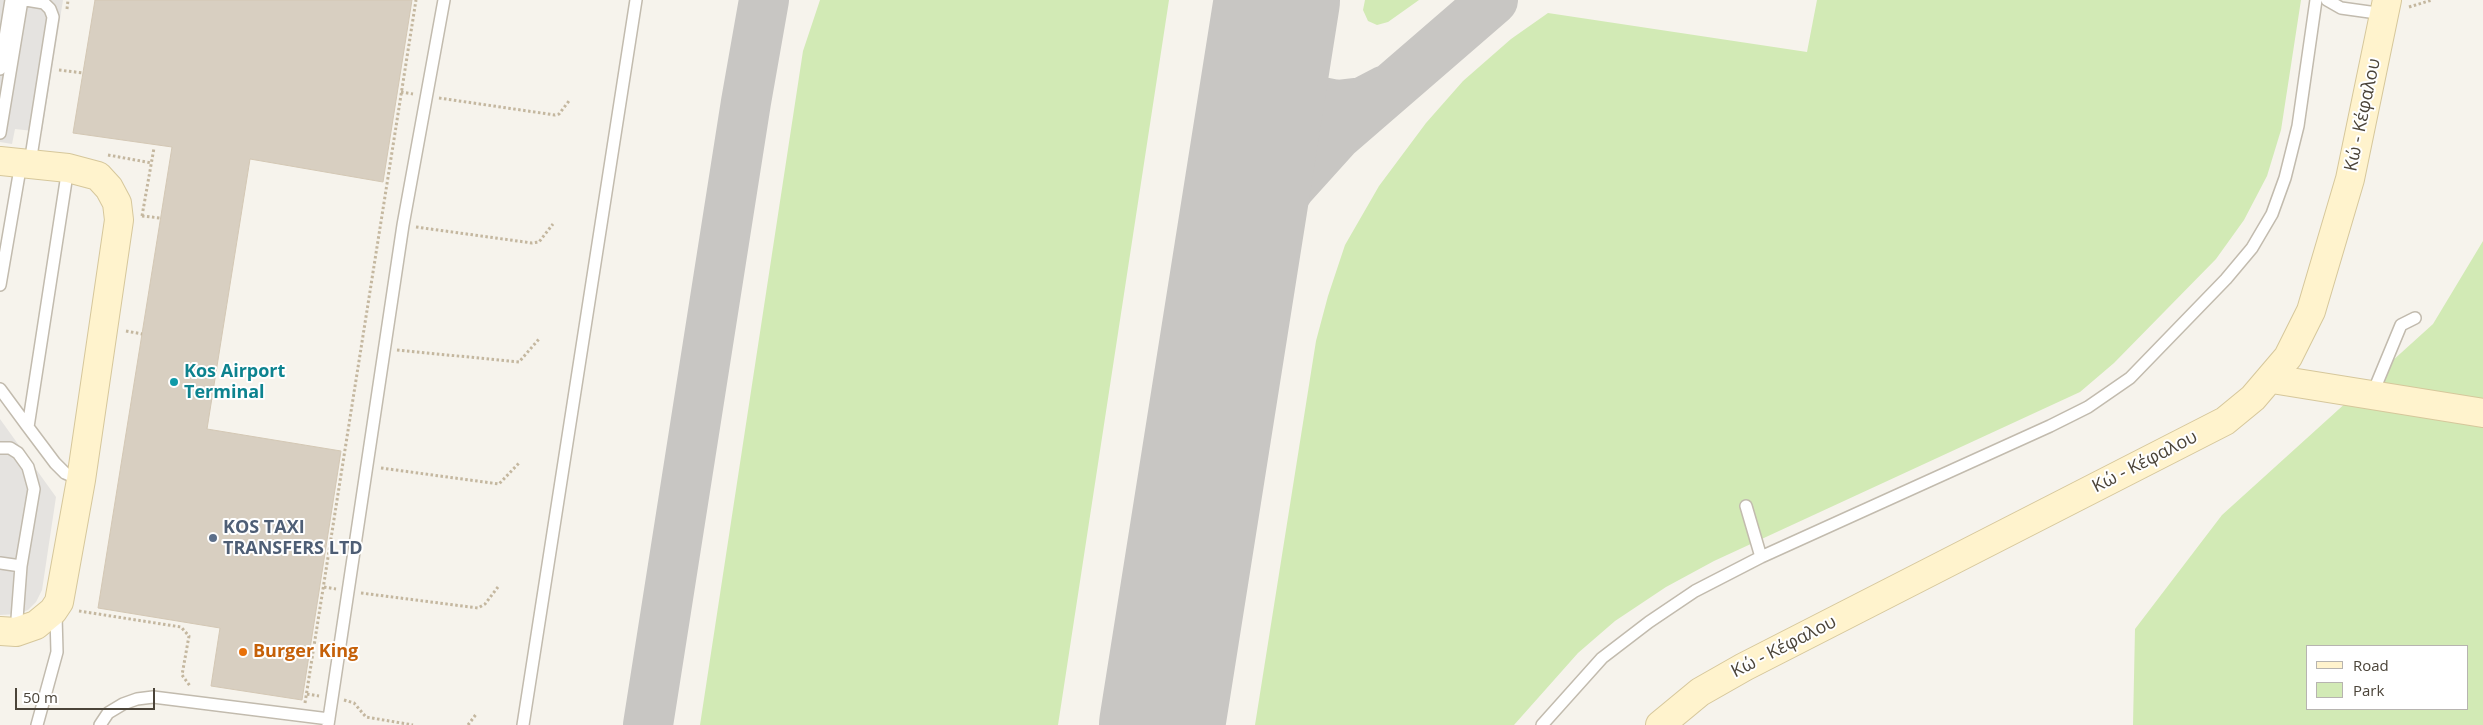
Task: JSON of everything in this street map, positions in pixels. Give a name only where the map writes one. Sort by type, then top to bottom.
[{"type":"main road","name":"Κώ - Κέφαλου","points":[[1660,725],[1700,692],[1744,667],[2225,422],[2253,398],[2272,379],[2291,351],[2311,311],[2350,179],[2386,7]]},
{"type":"main road","points":[[8,631],[36,626],[64,611],[59,602],[81,480],[119,220],[117,203],[109,188],[98,176],[68,168],[17,162]]},
{"type":"main road","points":[[2272,379],[2483,413]]},
{"type":"lane","points":[[0,69],[11,0]]},
{"type":"lane","points":[[0,134],[24,0],[44,3],[50,9],[53,17],[17,162],[0,285]]},
{"type":"lane","points":[[100,725],[108,713],[123,704],[136,699],[153,697],[304,715],[329,722],[403,225],[444,0]]},
{"type":"lane","points":[[523,725],[636,0]]},
{"type":"lane","points":[[1542,725],[1610,652],[1695,591],[1760,557],[2050,426],[2088,407],[2130,378],[2226,279],[2252,248],[2272,214],[2285,178],[2298,126],[2316,0]]},
{"type":"lane","points":[[2327,0],[2341,8],[2386,7]]},
{"type":"lane","points":[[28,427],[68,168]]},
{"type":"lane","points":[[2372,395],[2401,325],[2416,318]]},
{"type":"lane","points":[[0,389],[55,463],[65,473],[81,480]]},
{"type":"lane","points":[[0,448],[10,448],[18,453],[32,475],[34,488],[8,631]]},
{"type":"lane","points":[[1746,506],[1760,557]]},
{"type":"lane","points":[[0,563],[21,566]]},
{"type":"lane","points":[[37,725],[57,652],[56,616],[64,611]]},
{"type":"path","points":[[304,715],[416,0]]},
{"type":"path","points":[[57,70],[83,74]]},
{"type":"path","points":[[401,92],[555,115],[559,114],[568,101]]},
{"type":"path","points":[[381,223],[532,243],[539,242],[553,224]]},
{"type":"path","points":[[125,331],[142,334]]},
{"type":"path","points":[[362,346],[519,362],[523,360],[539,339]]},
{"type":"path","points":[[343,464],[499,484],[520,462]]},
{"type":"path","points":[[324,587],[478,608],[486,604],[498,587]]},
{"type":"path","points":[[64,611],[181,627],[189,636],[182,676],[190,687],[200,689]]},
{"type":"path","points":[[307,694],[354,703],[366,717],[413,725]]},
{"type":"path","points":[[468,725],[477,713]]},
{"type":"green space","points":[[820,0],[1169,0],[1058,725],[700,725],[803,51]]},
{"type":"green space","points":[[1365,0],[1419,0],[1388,22],[1377,25],[1368,21],[1363,10]]},
{"type":"green space","points":[[1817,0],[2301,0],[2281,130],[2267,176],[2244,220],[2216,259],[2114,363],[2080,392],[1714,561],[1666,587],[1615,621],[1578,653],[1514,725],[1255,725],[1316,341],[1328,296],[1345,245],[1379,186],[1426,123],[1463,81],[1511,39],[1548,13],[1807,52]]},
{"type":"green space","points":[[2483,241],[2483,725],[2133,725],[2135,629],[2222,515],[2433,324]]},
{"type":"shaded area","points":[[0,0],[63,0],[42,132],[15,129],[12,144],[0,142]]},
{"type":"shaded area","points":[[0,419],[56,497],[42,590],[36,602],[28,610],[18,614],[0,615]]},
{"type":"building","name":"Kos Airport Terminal","points":[[95,0],[412,0],[383,182],[250,159],[207,429],[341,451],[302,700],[211,686],[220,628],[98,608],[172,147],[73,133]]},
{"type":"taxiway","points":[[648,725],[746,102],[764,0]]},
{"type":"taxiway","points":[[1232,271],[1291,186],[1337,135],[1493,0]]},
{"type":"taxiway","points":[[1272,25],[1275,61],[1292,84],[1317,101],[1337,105],[1363,102],[1386,90]]},
{"type":"runway","points":[[1162,725],[1277,0]]},
{"type":"place","name":"Kos Airport Terminal","points":[[174,382]]},
{"type":"place","name":"KOS TAXI TRANSFERS LTD","points":[[213,538]]},
{"type":"place","name":"Burger King","points":[[243,652]]}]
